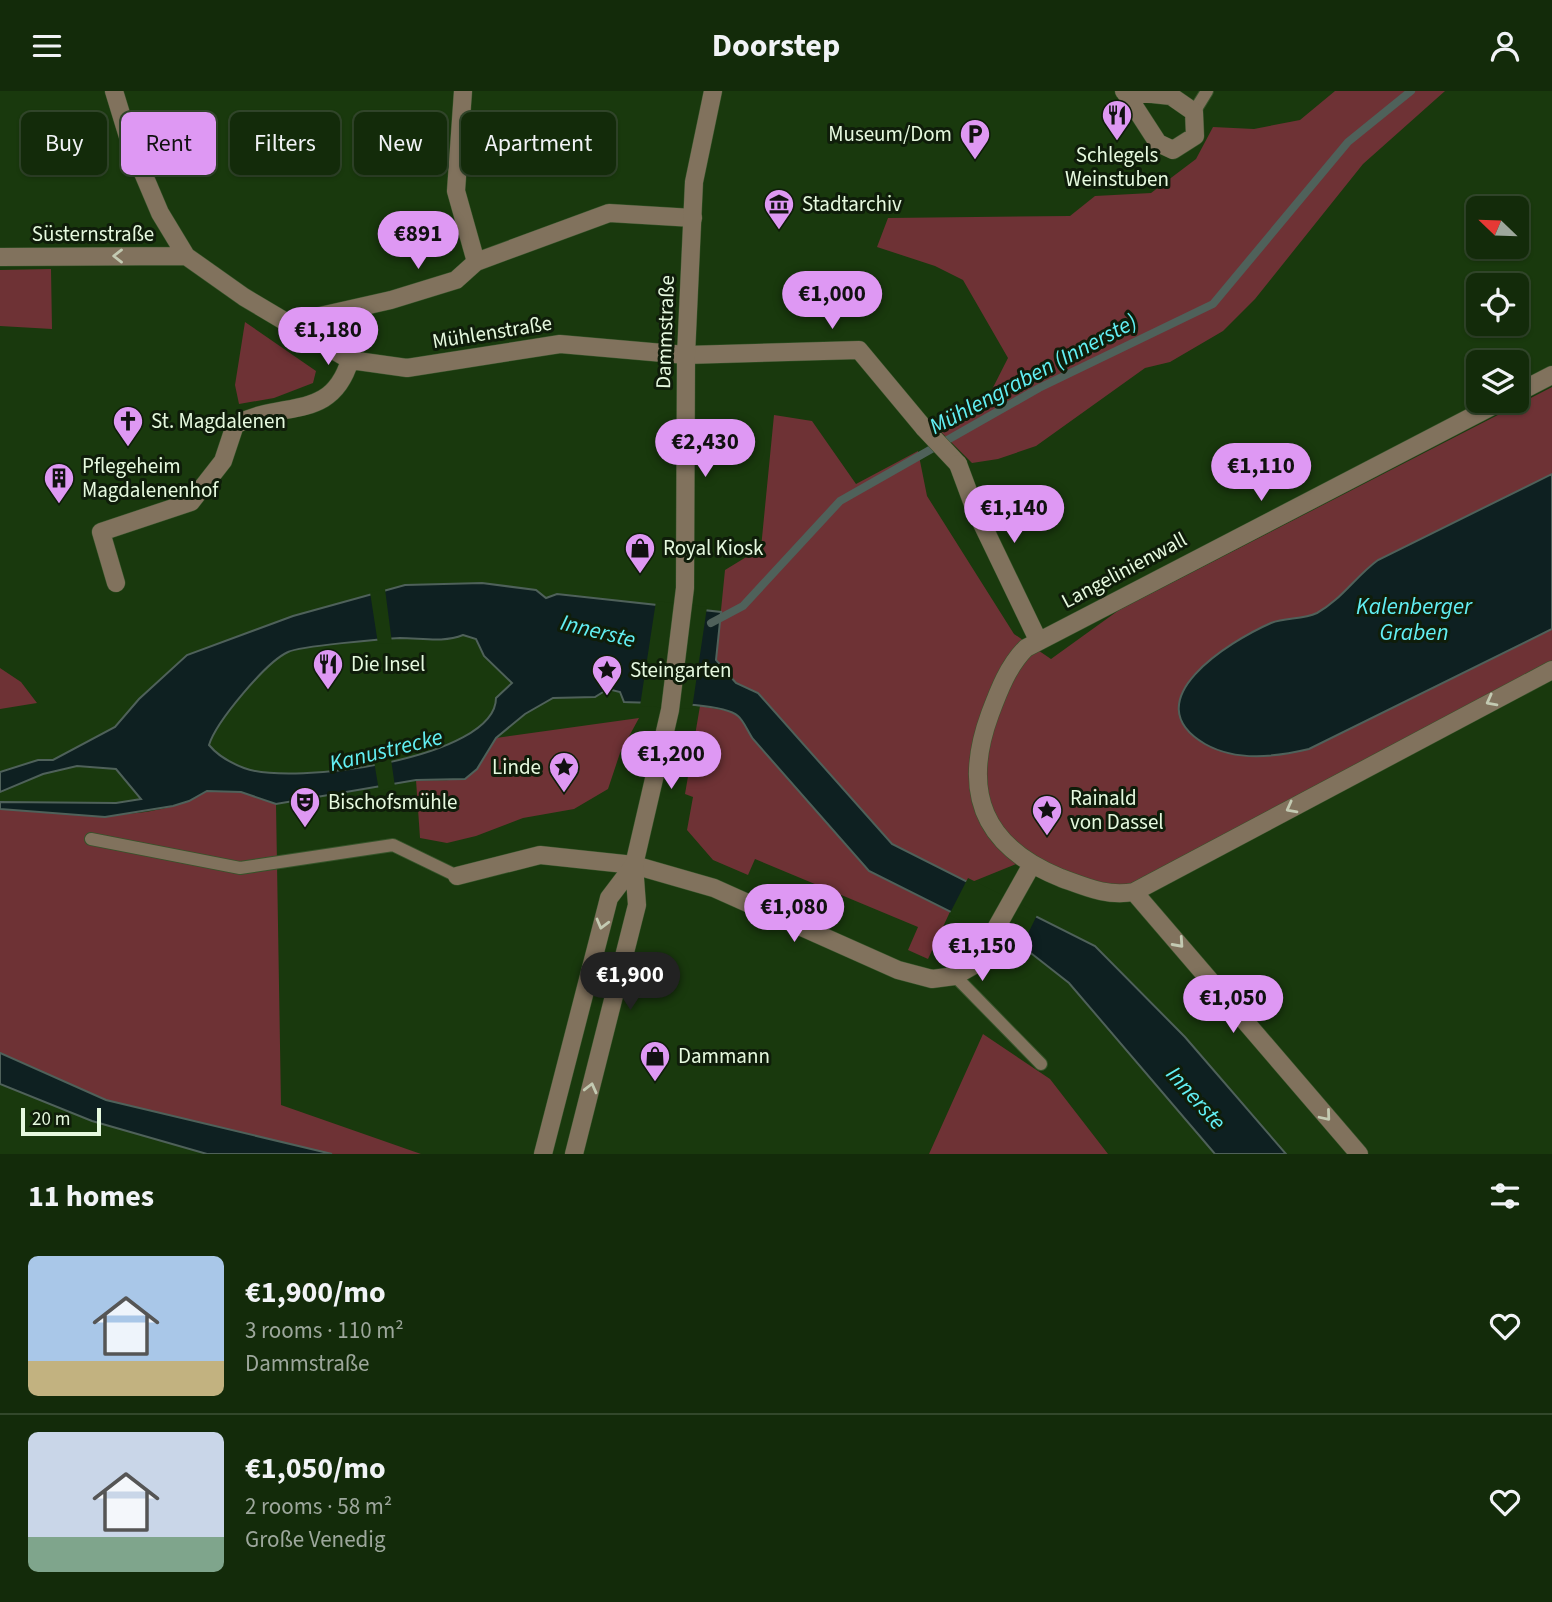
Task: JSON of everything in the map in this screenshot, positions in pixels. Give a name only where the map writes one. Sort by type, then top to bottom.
[{"type":"street","points":[[114,91],[129,140],[160,213],[186,256],[244,297],[350,360],[343,383],[330,397],[250,417],[235,425],[223,461],[191,502],[101,532],[116,583]]},
{"type":"street","points":[[463,91],[456,191],[476,263]]},
{"type":"street","name":"Dammstraße","points":[[574,1154],[637,905],[634,865],[670,710],[683,601],[686,355],[694,182],[713,91]]},
{"type":"street","points":[[1125,91],[1171,96],[1194,113],[1195,136],[1173,150],[1158,143],[1125,91]]},
{"type":"street","points":[[289,323],[391,300],[456,280],[476,263],[610,213],[693,218]]},
{"type":"street","name":"Süsternstraße","points":[[0,257],[186,256]]},
{"type":"street","name":"Mühlenstraße","points":[[350,360],[407,368],[560,344],[686,355],[859,350],[958,464],[974,507],[1038,639]]},
{"type":"street","points":[[1529,387],[1552,375]]},
{"type":"street","name":"Langelinienwall","points":[[1031,866],[1014,854],[989,821],[981,792],[979,762],[982,737],[1016,658],[1038,639],[1479,413]]},
{"type":"street","points":[[457,876],[540,855],[634,865],[714,888],[913,976],[932,979],[956,976],[976,964],[982,956],[1031,866],[1108,894],[1134,892],[1552,670]]},
{"type":"street","name":"Dammstraße","points":[[543,1154],[609,898],[634,865]]},
{"type":"street","points":[[1134,892],[1359,1154]]},
{"type":"lane","points":[[1194,113],[1207,91]]},
{"type":"lane","points":[[92,839],[240,868],[393,845],[457,876]]},
{"type":"lane","points":[[956,976],[1041,1064]]},
{"type":"shaded area","points":[[1335,91],[1445,91],[1363,164],[1255,299],[1223,331],[1170,362],[1145,368],[1036,446],[998,459],[972,463],[941,432],[981,411],[1008,358],[963,280],[935,266],[877,247],[888,218],[1070,216],[1095,196],[1151,193],[1196,159],[1213,127],[1254,129],[1300,120]]},
{"type":"shaded area","points":[[51,269],[52,329],[0,326],[0,270]]},
{"type":"shaded area","points":[[245,322],[316,371],[313,383],[274,398],[239,404],[235,385]]},
{"type":"shaded area","points":[[1552,387],[1552,666],[1133,889],[1104,886],[1033,857],[962,886],[928,959],[908,950],[918,927],[755,859],[748,875],[713,860],[687,830],[693,797],[685,794],[700,706],[729,711],[738,716],[758,693],[736,683],[716,660],[725,570],[761,548],[774,415],[812,421],[856,484],[918,451],[927,496],[1014,634],[1051,659],[1119,610],[1502,413],[1529,413],[1529,399]]},
{"type":"shaded area","points":[[0,668],[21,682],[37,703],[0,709]]},
{"type":"shaded area","points":[[639,718],[620,753],[608,789],[574,809],[523,818],[476,836],[447,843],[420,838],[416,780],[447,780],[465,776],[479,764],[496,738]]},
{"type":"shaded area","points":[[207,791],[241,792],[276,804],[281,1105],[421,1154],[332,1154],[241,1135],[106,1100],[0,1053],[0,809],[78,815],[134,813],[185,802]]},
{"type":"shaded area","points":[[983,1034],[1050,1079],[1108,1154],[929,1154]]},
{"type":"water","name":"Kalenberger Graben","points":[[1552,474],[1552,629],[1309,749],[1270,756],[1243,756],[1217,750],[1205,744],[1185,727],[1179,709],[1183,692],[1195,674],[1233,643],[1271,623],[1317,613],[1378,560]]},
{"type":"water","name":"Innerste","points":[[482,583],[536,590],[546,598],[557,594],[721,612],[716,660],[736,683],[758,693],[892,844],[1095,946],[1185,1037],[1286,1154],[1215,1154],[1069,983],[1027,950],[869,871],[753,739],[740,718],[729,711],[684,704],[624,702],[620,692],[608,689],[595,697],[553,698],[525,714],[496,738],[477,769],[465,779],[416,780],[276,804],[241,792],[207,791],[173,806],[105,817],[0,809],[0,802],[116,803],[141,799],[116,769],[77,766],[43,774],[0,792],[0,772],[38,760],[53,760],[115,727],[139,699],[187,655],[293,616],[405,585]],"holes":[[[463,635],[476,639],[484,656],[512,683],[496,698],[487,719],[463,737],[429,752],[388,763],[344,770],[268,773],[234,764],[209,745],[221,722],[243,694],[267,668],[288,652],[324,645],[400,638],[440,639]]]},
{"type":"water","points":[[0,1053],[106,1100],[332,1154],[207,1154],[92,1121],[0,1084]]},
{"type":"pier","points":[[385,589],[392,643],[378,644],[370,592]]},
{"type":"pier","points":[[656,601],[707,607],[692,709],[640,706]]},
{"type":"pier","points":[[391,759],[395,787],[379,791],[374,761]]},
{"type":"pier","points":[[968,878],[1038,913],[1020,950],[949,915]]},
{"type":"waterway","name":"Mühlengraben (Innerste)","points":[[711,623],[743,606],[840,501],[1039,388],[1213,304],[1348,142],[1411,91]]},
{"type":"place","name":"Schlegels Weinstuben","points":[[1117,142]]},
{"type":"place","name":"Museum/Dom","points":[[975,161]]},
{"type":"place","name":"Stadtarchiv","points":[[779,231]]},
{"type":"place","name":"St. Magdalenen","points":[[128,448]]},
{"type":"place","name":"Pflegeheim Magdalenenhof","points":[[59,505]]},
{"type":"place","name":"Royal Kiosk","points":[[640,575]]},
{"type":"place","name":"Die Insel","points":[[328,691]]},
{"type":"place","name":"Steingarten","points":[[607,697]]},
{"type":"place","name":"Linde","points":[[564,794]]},
{"type":"place","name":"Bischofsmühle","points":[[305,829]]},
{"type":"place","name":"Rainald von Dassel","points":[[1047,837]]},
{"type":"place","name":"Dammann","points":[[655,1083]]},
{"type":"water label","name":"Kanustrecke","points":[[386,750]]}]
